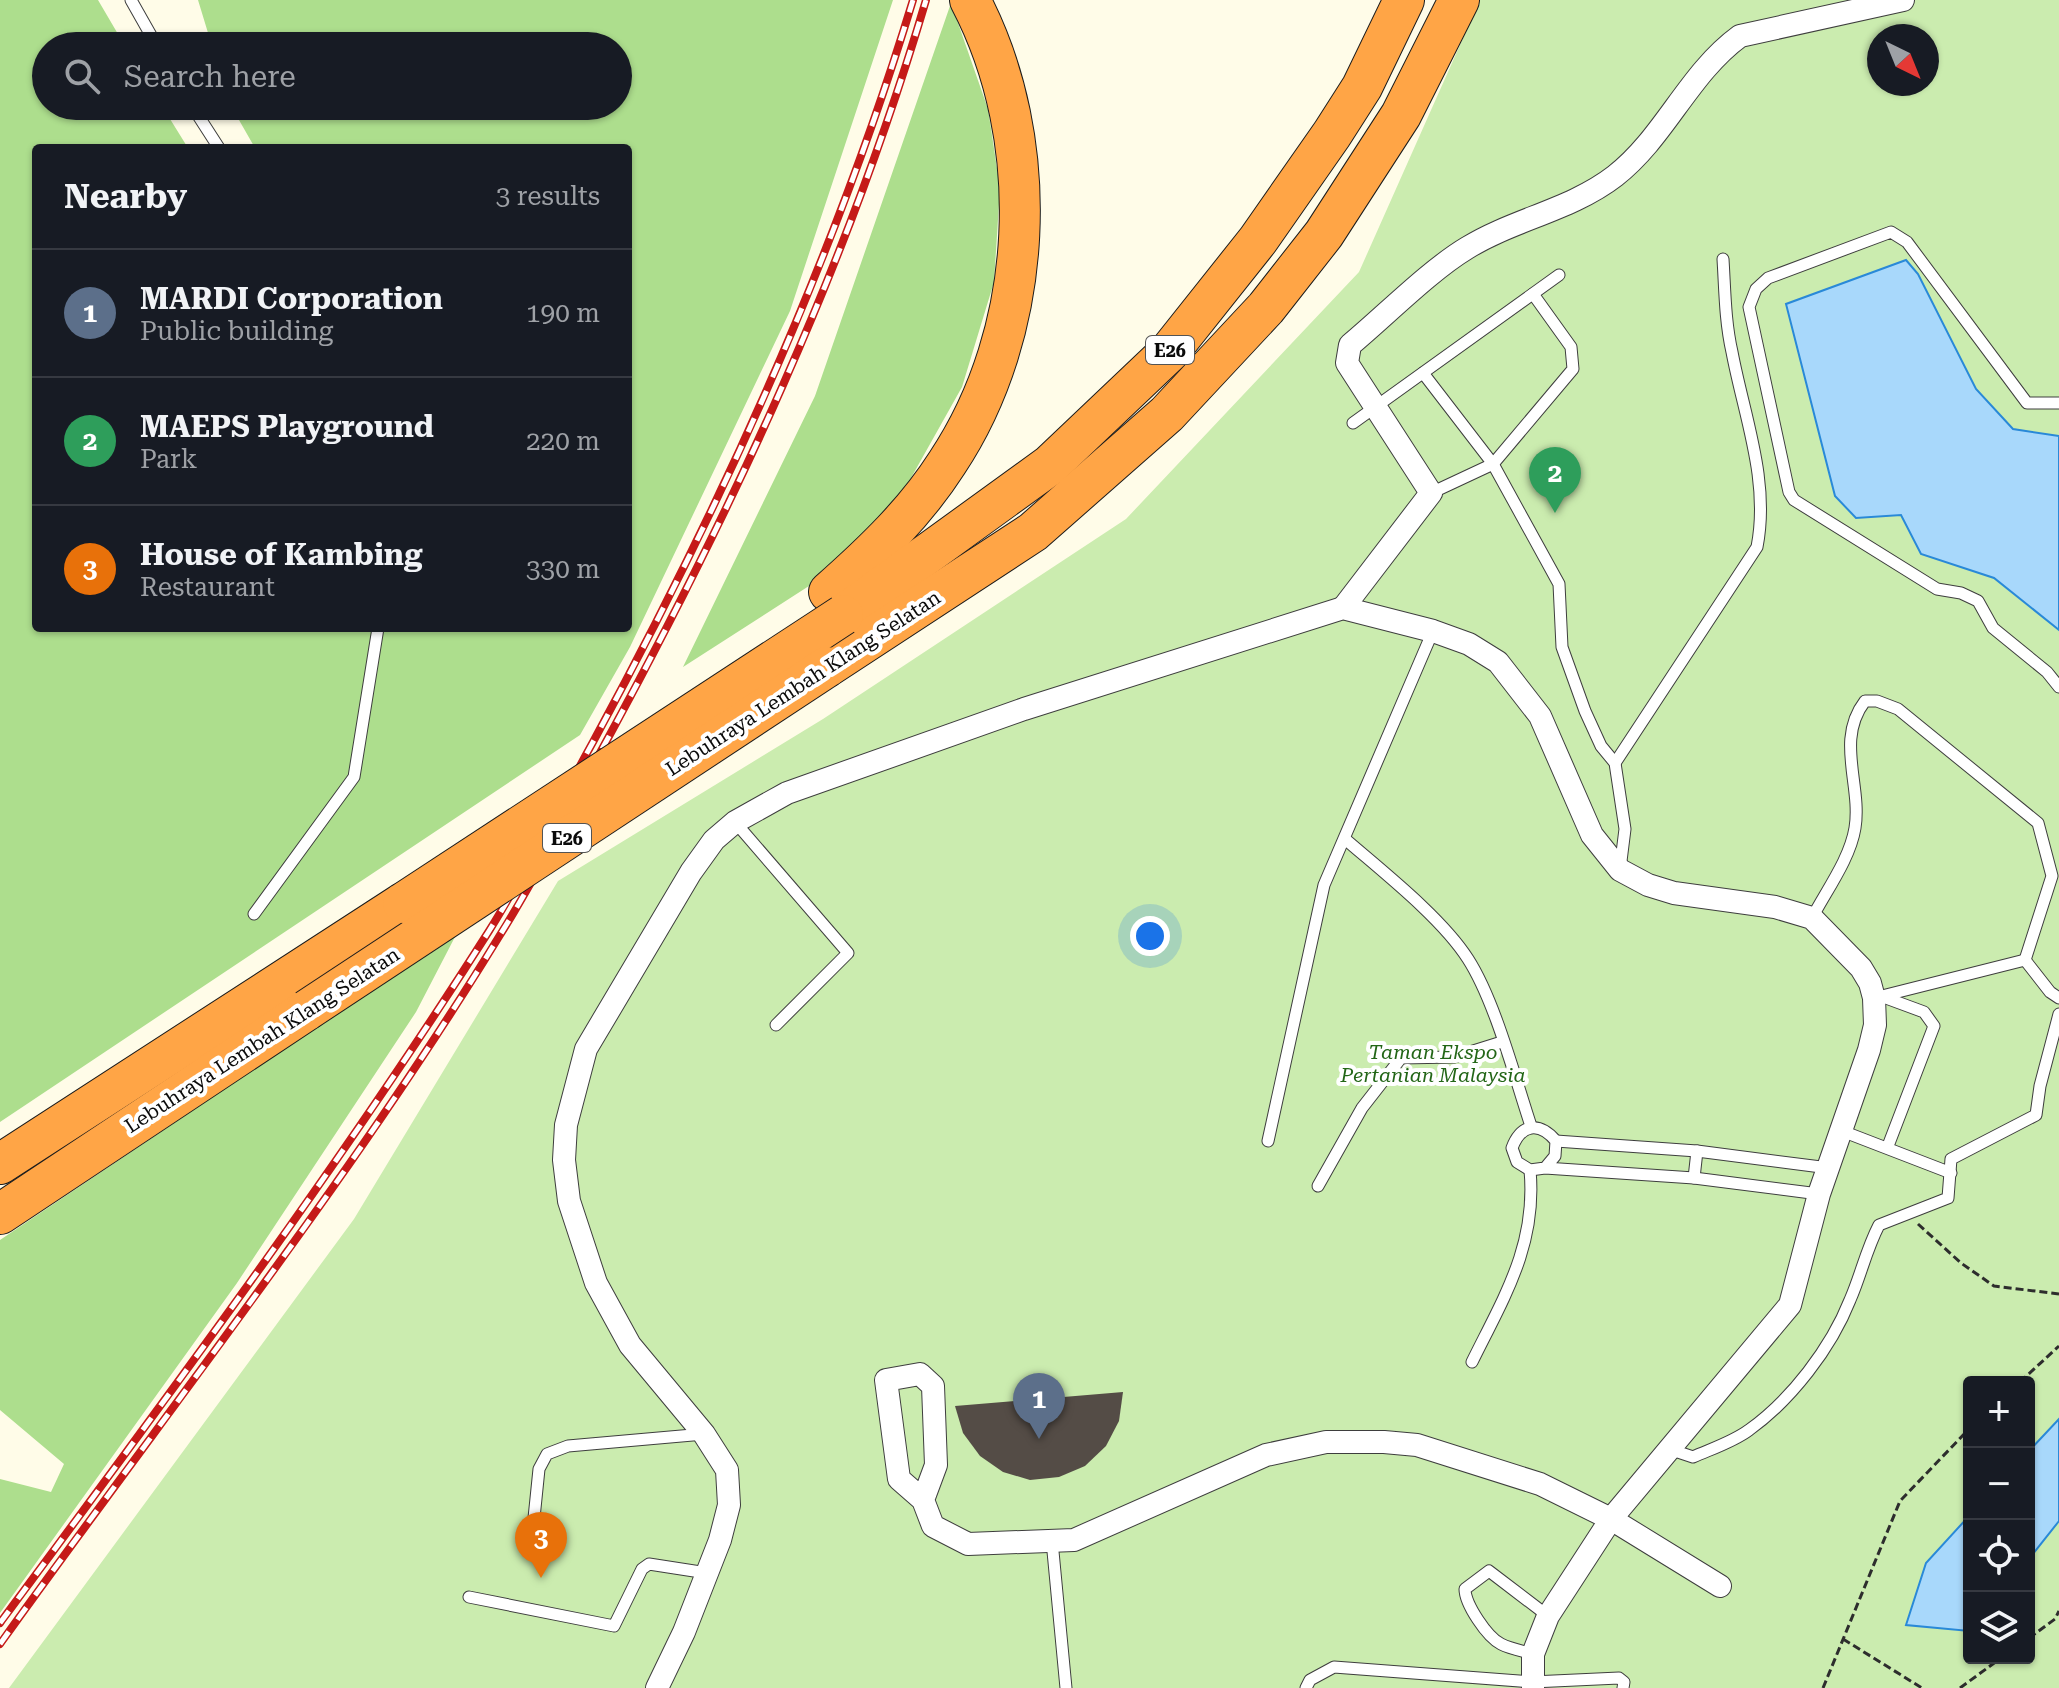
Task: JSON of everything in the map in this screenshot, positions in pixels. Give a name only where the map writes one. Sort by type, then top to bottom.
[{"type":"highway","name":"Lebuhraya Lembah Klang Selatan","points":[[0,1214],[299,993],[398,893],[836,604],[1038,475],[1169,352],[1258,240],[1362,87],[1404,0]]},
{"type":"highway","name":"Lebuhraya Lembah Klang Selatan","points":[[0,1164],[299,993],[827,667],[1033,532],[1167,414],[1266,308],[1324,234],[1382,148],[1459,0]]},
{"type":"highway","points":[[836,604],[948,462],[996,369],[1011,305],[1020,188],[1000,79],[972,3]]},
{"type":"street","points":[[1343,608],[1431,493],[1347,363],[1350,345],[1466,248],[1527,218],[1581,198],[1615,176],[1645,148],[1684,91],[1718,52],[1740,36],[1903,0]]},
{"type":"street","points":[[657,1688],[707,1573],[729,1505],[727,1470],[704,1434],[630,1345],[596,1283],[569,1201],[564,1160],[566,1125],[586,1049],[691,872],[714,840],[735,822],[787,793],[1024,709],[1343,608],[1433,631],[1469,644],[1498,662],[1521,687],[1540,716],[1592,835],[1620,870],[1648,885],[1674,893],[1775,907],[1812,918],[1861,968],[1880,998],[1869,1050],[1819,1194],[1790,1305],[1611,1519],[1548,1616],[1533,1654],[1533,1685]]},
{"type":"street","points":[[923,1500],[936,1465],[933,1386],[920,1374],[886,1380],[899,1479],[923,1500],[933,1526],[968,1544],[1074,1540],[1266,1455],[1326,1442],[1417,1445],[1540,1484],[1611,1519],[1720,1586]]},
{"type":"lane","points":[[131,0],[149,32]]},
{"type":"lane","points":[[201,120],[216,144]]},
{"type":"lane","points":[[2059,403],[2027,403],[1907,242],[1891,232],[1768,278],[1756,289],[1749,307],[1789,492],[1794,500],[1937,589],[1968,595],[1978,601],[1993,628],[2047,672],[2059,687]]},
{"type":"lane","points":[[1615,763],[1757,547],[1763,517],[1753,442],[1725,320],[1723,259]]},
{"type":"lane","points":[[1353,423],[1559,275]]},
{"type":"lane","points":[[1431,493],[1493,464],[1573,369],[1571,347],[1533,294]]},
{"type":"lane","points":[[1423,373],[1493,464],[1559,584],[1562,647],[1585,711],[1601,746],[1615,763],[1625,829],[1620,870]]},
{"type":"lane","points":[[1268,1141],[1324,885],[1433,631]]},
{"type":"lane","points":[[254,914],[354,777],[377,632]]},
{"type":"lane","points":[[1812,918],[1855,829],[1849,736],[1865,701],[1877,701],[1898,709],[2038,823],[2052,876],[2025,960]]},
{"type":"lane","points":[[735,822],[848,953],[776,1025]]},
{"type":"lane","points":[[1345,839],[1414,899],[1468,959],[1502,1042],[1531,1126]]},
{"type":"lane","points":[[2025,960],[2050,992],[2059,998]]},
{"type":"lane","points":[[1880,998],[2025,960]]},
{"type":"lane","points":[[1880,998],[1924,1012],[1934,1026],[1888,1146]]},
{"type":"lane","points":[[1669,1449],[1693,1457],[1748,1431],[1794,1387],[1831,1338],[1851,1299],[1864,1254],[1879,1225],[1948,1198],[1951,1159],[2036,1115],[2040,1086],[2059,1014]]},
{"type":"lane","points":[[1318,1186],[1362,1108],[1401,1058],[1454,1057],[1502,1042]]},
{"type":"lane","points":[[1545,1168],[1555,1156],[1556,1141],[1546,1129],[1531,1126],[1518,1134],[1512,1148],[1517,1162],[1530,1170],[1545,1168],[1694,1178],[1819,1194]]},
{"type":"lane","points":[[1842,1131],[1888,1146],[1951,1173]]},
{"type":"lane","points":[[1556,1141],[1697,1151],[1829,1168]]},
{"type":"lane","points":[[1694,1178],[1697,1151]]},
{"type":"lane","points":[[1472,1362],[1523,1257],[1533,1205],[1530,1170]]},
{"type":"lane","points":[[534,1518],[539,1469],[547,1454],[568,1446],[704,1434]]},
{"type":"lane","points":[[1052,1541],[1066,1688]]},
{"type":"lane","points":[[469,1597],[614,1626],[642,1569],[649,1564],[707,1573]]},
{"type":"lane","points":[[1533,1654],[1499,1644],[1466,1598],[1465,1589],[1489,1571],[1548,1616]]},
{"type":"lane","points":[[1306,1688],[1310,1680],[1334,1667],[1533,1685],[1619,1678],[1624,1682],[1623,1688]]},
{"type":"lane","points":[[1378,1673],[1379,1688]]},
{"type":"path","points":[[1907,1213],[1961,1263],[1994,1286],[2059,1294]]},
{"type":"path","points":[[2026,1376],[2059,1346]]},
{"type":"path","points":[[1823,1688],[1900,1501],[1963,1435]]},
{"type":"path","points":[[2035,1634],[2055,1619],[2059,1611]]},
{"type":"path","points":[[1843,1639],[1922,1688]]},
{"type":"path","points":[[1960,1688],[1993,1664]]},
{"type":"green space","points":[[0,0],[98,0],[117,32],[32,32],[32,120],[171,120],[186,144],[32,144],[32,632],[632,632],[632,144],[253,144],[239,120],[632,120],[632,32],[208,32],[198,0],[893,0],[790,311],[630,647],[580,735],[0,1122]]},
{"type":"green space","name":"Taman Ekspo Pertanian Malaysia","points":[[1480,0],[2059,0],[2059,1688],[9,1688],[354,1219],[558,881],[823,719],[1126,519],[1359,272]]},
{"type":"green space","points":[[951,3],[988,109],[1000,188],[994,282],[962,387],[902,494],[826,575],[683,667],[815,396]]},
{"type":"green space","points":[[457,933],[416,1012],[237,1283],[0,1613],[0,1479],[51,1492],[64,1464],[0,1410],[0,1240]]},
{"type":"water","points":[[1906,260],[1918,274],[1976,389],[2013,429],[2059,436],[2059,630],[1994,578],[1921,554],[1901,515],[1856,518],[1835,496],[1786,304]]},
{"type":"water","points":[[2059,1419],[2059,1521],[2035,1551],[2035,1448]]},
{"type":"water","points":[[1963,1523],[1963,1630],[1906,1625],[1926,1563]]},
{"type":"building","points":[[1123,1392],[1119,1421],[1106,1446],[1085,1466],[1059,1477],[1030,1480],[1003,1472],[980,1456],[963,1433],[955,1406]]},
{"type":"railway","points":[[0,1623],[312,1195],[431,1020],[516,885],[686,563],[772,379],[848,191],[913,0]]},
{"type":"railway","points":[[0,1644],[320,1206],[442,1027],[527,890],[649,661],[741,478],[824,290],[861,194],[926,0]]},
{"type":"place","name":"MAEPS Playground","points":[[1555,513]]},
{"type":"place","name":"MARDI Corporation","points":[[1039,1439]]},
{"type":"place","name":"House of Kambing","points":[[541,1578]]}]
